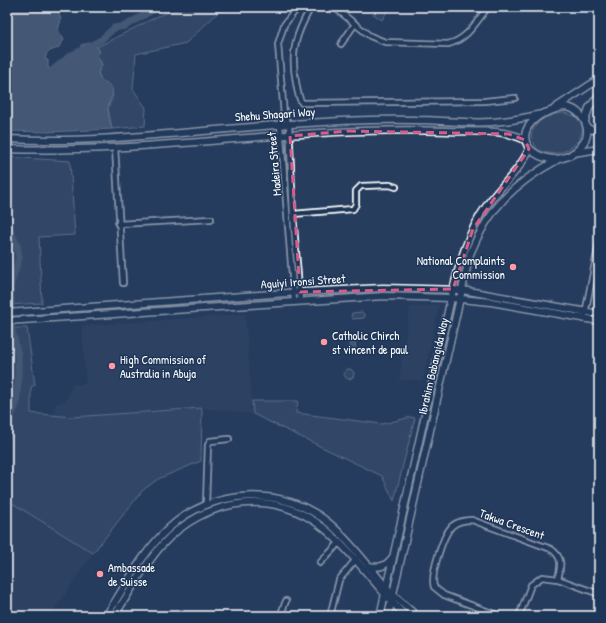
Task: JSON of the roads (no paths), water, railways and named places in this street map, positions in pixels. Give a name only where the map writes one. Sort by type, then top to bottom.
[{"type":"main road","points":[[599,79],[530,123],[525,140],[529,149],[543,158],[553,160],[570,154],[599,149]]},
{"type":"main road","points":[[570,154],[583,143],[587,136],[586,124],[589,108],[599,95]]},
{"type":"main road","points":[[547,112],[561,108],[572,109],[581,115],[586,124],[599,132]]},
{"type":"main road","name":"Shehu Shagari Way","points":[[7,139],[90,139],[290,124],[416,120],[487,122],[547,112]]},
{"type":"main road","name":"Shehu Shagari Way","points":[[7,149],[115,147],[348,131],[430,130],[509,134],[525,140]]},
{"type":"main road","name":"Ibrahim Babangida Way","points":[[380,616],[453,289],[462,257],[473,229],[493,197],[526,158],[529,149]]},
{"type":"main road","name":"Ibrahim Babangida Way","points":[[388,616],[470,254],[480,231],[492,212],[518,184],[561,158]]},
{"type":"main road","name":"Aguiyi Ironsi Street","points":[[7,313],[368,288],[462,290],[599,314]]},
{"type":"main road","name":"Aguiyi Ironsi Street","points":[[7,321],[384,296],[451,298],[491,302],[599,321]]},
{"type":"main road","points":[[106,616],[150,549],[162,534],[178,520],[206,504],[227,498],[249,496],[272,497],[291,502],[310,511],[329,523],[387,588],[417,616]]},
{"type":"main road","points":[[114,616],[156,552],[167,539],[191,520],[218,508],[244,503],[264,503],[283,506],[316,522],[355,560],[384,596],[406,616]]},
{"type":"main road","points":[[368,566],[380,567],[388,563],[393,557]]},
{"type":"street","name":"Madeira Street","points":[[296,292],[280,125],[284,115],[278,44],[284,25],[298,7]]},
{"type":"street","points":[[311,7],[301,25],[292,56],[298,93],[302,103],[485,101],[515,98]]},
{"type":"street","points":[[334,7],[370,36],[386,42],[448,44],[458,41],[468,34],[488,7]]},
{"type":"street","points":[[341,44],[355,24]]},
{"type":"street","points":[[284,115],[290,124],[297,301]]},
{"type":"street","points":[[115,147],[118,224],[123,284]]},
{"type":"street","points":[[293,214],[353,209],[356,204],[356,191],[361,186],[390,185],[396,187]]},
{"type":"street","points":[[118,224],[211,219]]},
{"type":"street","points":[[584,319],[599,243]]},
{"type":"street","points":[[206,504],[208,445],[210,441],[229,439]]},
{"type":"street","name":"Takwa Crescent","points":[[500,616],[444,595],[434,587],[432,577],[433,571],[448,532],[455,524],[465,520],[472,520],[551,550],[559,556],[561,561],[558,579]]},
{"type":"street","points":[[320,563],[338,543]]},
{"type":"street","points":[[330,616],[339,580],[360,556]]},
{"type":"street","points":[[519,616],[529,590],[534,582],[546,577],[558,579],[599,594]]},
{"type":"street","points":[[280,616],[286,601]]},
{"type":"waterway","points":[[47,75],[70,56],[101,40],[114,28],[125,26],[158,7]]},
{"type":"waterway","points":[[7,226],[17,245],[19,258],[10,287],[12,330],[18,356],[18,383],[16,405],[8,422],[9,436],[7,437]]},
{"type":"place","name":"National Complaints Commission","points":[[513,267]]},
{"type":"place","name":"Catholic Chirch st vincent de paul","points":[[324,342]]},
{"type":"place","name":"High Commission of Australia in Abuja","points":[[112,366]]},
{"type":"place","name":"Ambassade de Suisse","points":[[100,574]]}]
